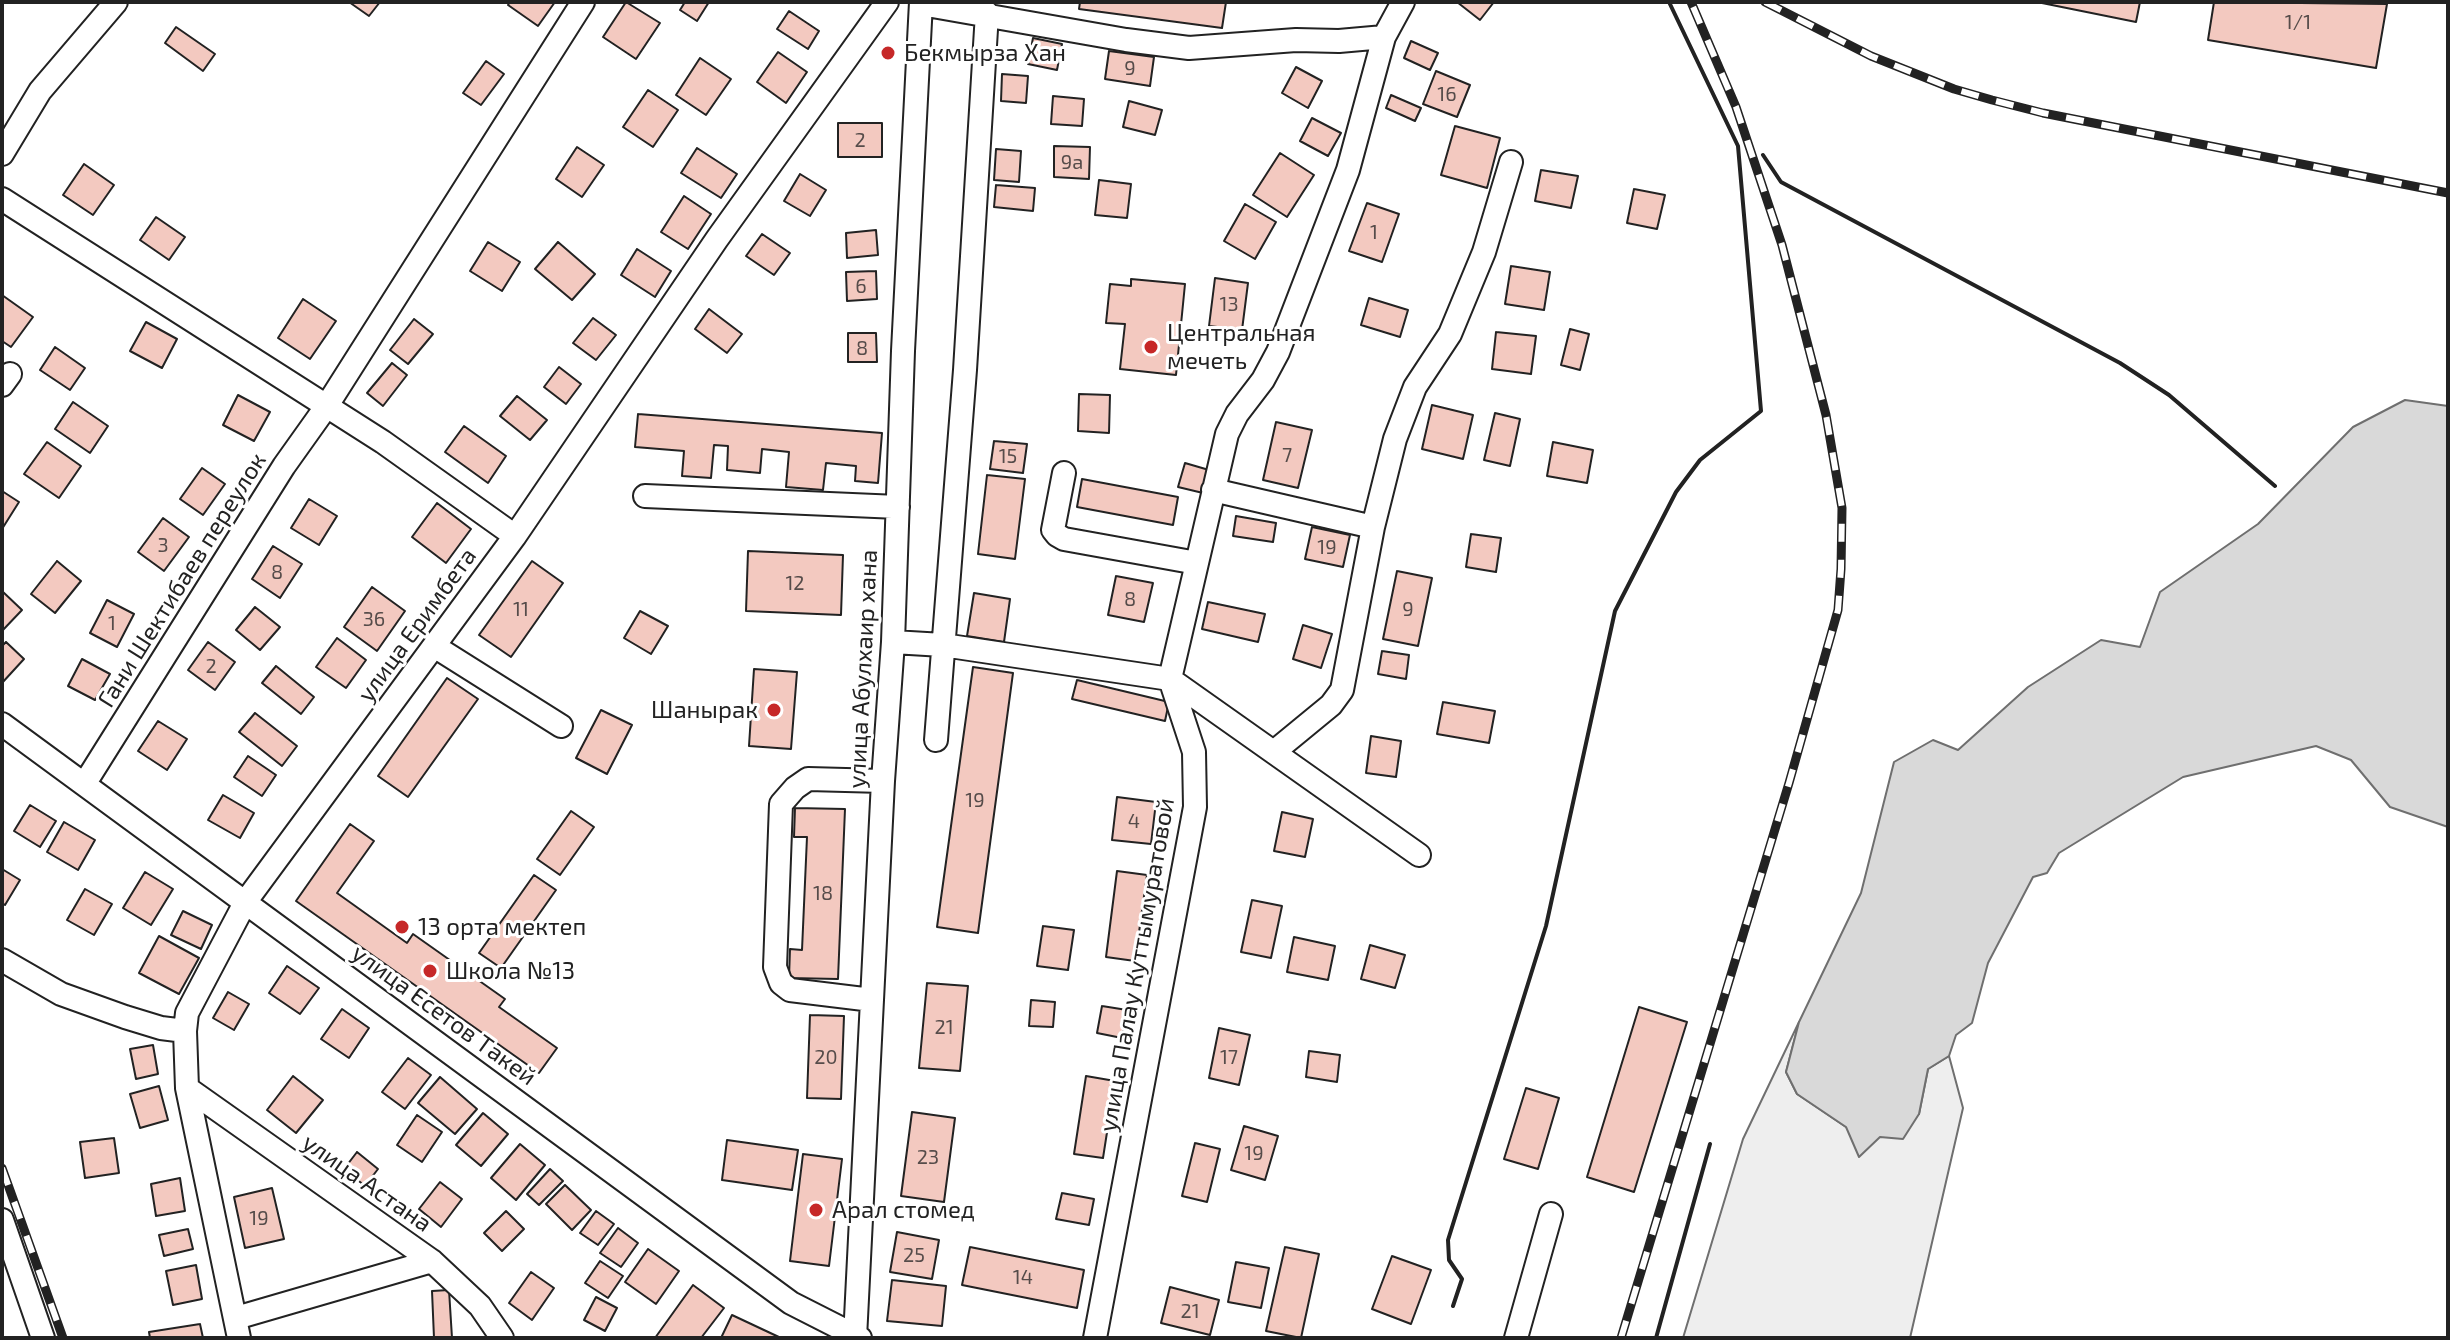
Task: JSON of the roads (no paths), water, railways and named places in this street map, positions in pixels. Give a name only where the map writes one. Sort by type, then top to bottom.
[{"type":"street","points":[[2,154],[40,91],[116,2]]},
{"type":"street","name":"Гани Шектибаев переулок","points":[[85,783],[284,466],[326,407],[583,2]]},
{"type":"street","name":"улица Еримбета","points":[[238,1328],[187,1088],[187,1013],[246,901],[515,536],[717,239],[887,2]]},
{"type":"street","points":[[1170,679],[1227,434],[1278,352],[1348,170],[1384,37],[1403,2]]},
{"type":"street","points":[[921,3],[1126,40],[1189,48],[1384,37]]},
{"type":"street","name":"улица Абулхаир хана","points":[[857,1338],[883,781],[893,642],[921,3]]},
{"type":"street","points":[[936,740],[943,645],[974,371],[987,13]]},
{"type":"street","points":[[1275,751],[1331,705],[1342,690],[1373,527],[1404,412],[1415,387],[1450,334],[1484,252],[1511,162]]},
{"type":"street","points":[[2,199],[383,442],[515,536]]},
{"type":"street","points":[[1064,473],[1053,530],[1057,535],[1064,539],[1197,563]]},
{"type":"street","points":[[1213,490],[1373,527]]},
{"type":"street","points":[[645,496],[898,507]]},
{"type":"street","points":[[893,642],[943,645],[1170,679],[1419,855]]},
{"type":"street","points":[[434,646],[561,726]]},
{"type":"street","name":"улица Палау Куттымуратовой","points":[[1095,1338],[1195,807],[1194,752],[1170,679]]},
{"type":"street","name":"улица Есетов Такей","points":[[2,724],[791,1303],[857,1338]]},
{"type":"street","points":[[872,1000],[790,990],[781,983],[775,967],[781,804],[808,779],[883,781]]},
{"type":"street","points":[[2,960],[61,994],[137,1021],[185,1031]]},
{"type":"street","name":"улица Астана","points":[[187,1088],[432,1261],[480,1306],[502,1338]]},
{"type":"street","points":[[1516,1338],[1551,1214]]},
{"type":"street","points":[[2,1220],[43,1338]]},
{"type":"street","points":[[238,1328],[432,1261]]},
{"type":"railway","points":[[1621,1338],[1789,783],[1838,610],[1841,569],[1842,508],[1826,415],[1782,245],[1736,107],[1691,2]]},
{"type":"railway","points":[[1765,2],[1871,56],[1954,89],[1992,100],[2043,113],[2448,193]]},
{"type":"railway","points":[[2,1168],[63,1338]]},
{"type":"place","name":"Бекмырза Хан","points":[[888,53]]},
{"type":"place","name":"Центральная мечеть","points":[[1151,347]]},
{"type":"place","name":"Шанырак","points":[[774,710]]},
{"type":"place","name":"13 орта мектеп","points":[[402,927]]},
{"type":"place","name":"Школа №13","points":[[430,971]]},
{"type":"place","name":"Арал стомед","points":[[816,1210]]}]
